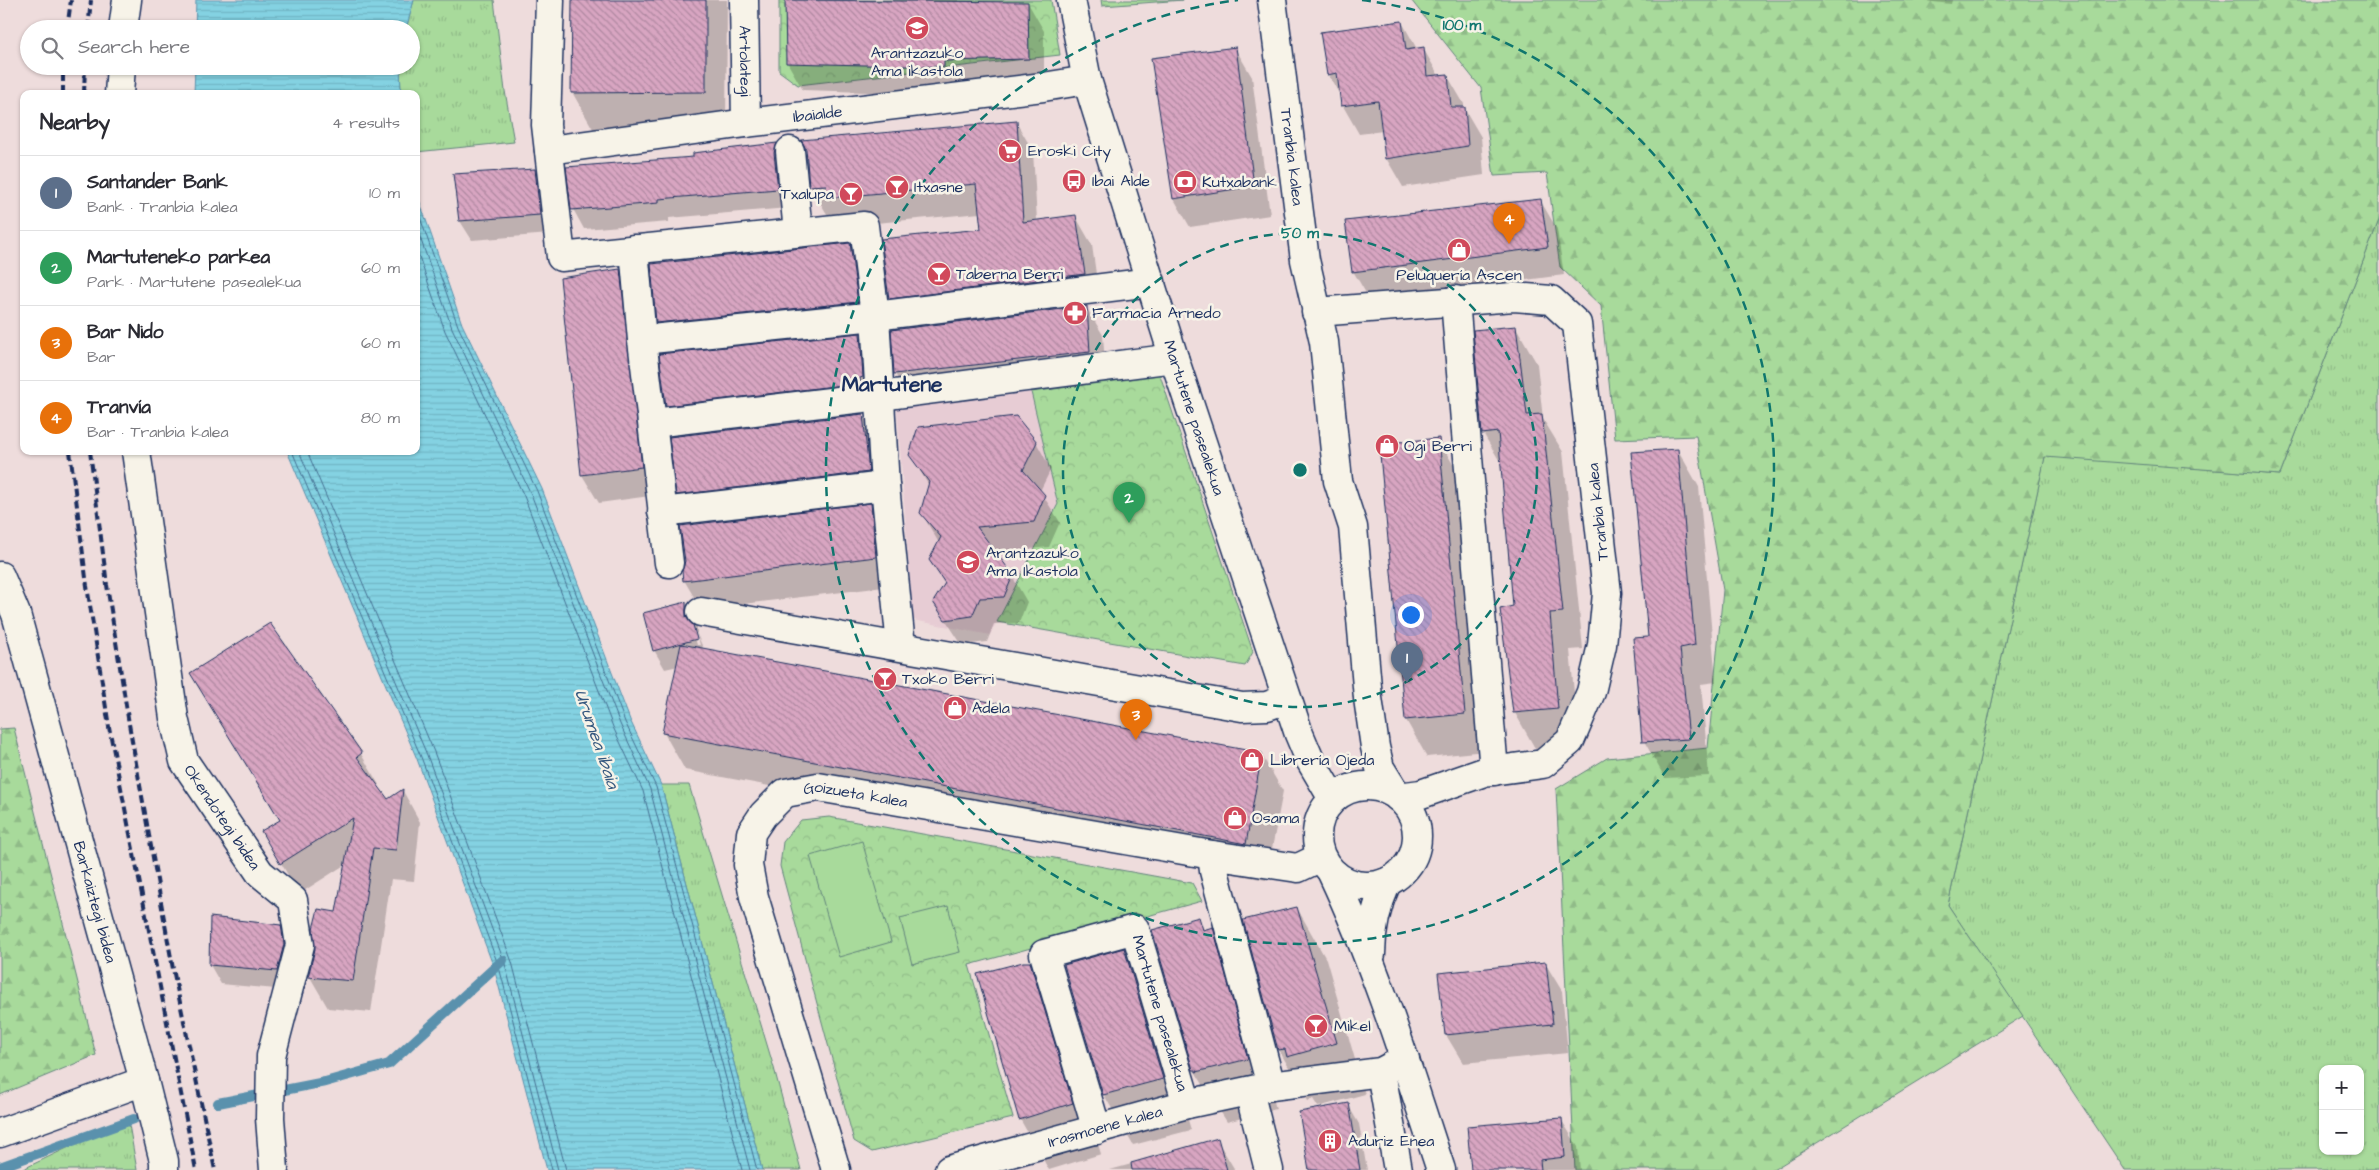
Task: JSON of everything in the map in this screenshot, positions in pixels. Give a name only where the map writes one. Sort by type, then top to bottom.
[{"type":"street","points":[[124,20],[127,0]]},
{"type":"street","points":[[550,0],[546,125],[561,257],[864,226],[875,316],[885,486],[902,646]]},
{"type":"street","name":"Artolategi","points":[[744,0],[746,123]]},
{"type":"street","name":"Martutene pasealekua","points":[[1071,0],[1087,80],[1174,358],[1299,734],[1310,760],[1333,799]]},
{"type":"street","name":"Tranbia kalea","points":[[1272,0],[1305,260],[1316,312],[1324,342],[1338,480],[1353,527],[1368,698],[1380,768],[1398,797],[1421,794],[1484,772],[1543,764],[1570,741],[1591,692],[1602,645],[1606,593],[1577,324],[1551,300],[1514,297],[1316,312]]},
{"type":"street","points":[[119,90],[120,75]]},
{"type":"street","name":"Ibaialde","points":[[549,150],[746,123],[1044,88],[1087,80]]},
{"type":"street","points":[[790,151],[798,232]]},
{"type":"street","points":[[634,249],[642,340],[669,563]]},
{"type":"street","points":[[642,340],[875,316],[1151,282]]},
{"type":"street","points":[[1455,300],[1494,771]]},
{"type":"street","points":[[653,422],[880,396],[1174,358]]},
{"type":"street","name":"Okendotegi bidea","points":[[137,455],[174,718],[184,761],[260,873],[293,900],[300,945],[271,1056],[270,1118],[274,1170]]},
{"type":"street","points":[[662,512],[885,486]]},
{"type":"street","name":"Barkaiztegi bidea","points":[[0,576],[16,614],[144,1081],[164,1161],[164,1170]]},
{"type":"street","points":[[701,612],[1242,707],[1267,706],[1288,699]]},
{"type":"street","name":"Goizueta kalea","points":[[836,1170],[754,897],[748,865],[751,833],[763,815],[785,794],[818,787],[1212,855],[1298,868],[1326,865]]},
{"type":"street","points":[[1326,865],[1344,882],[1358,886],[1373,886],[1387,882],[1401,872],[1411,859],[1416,842],[1416,826],[1409,810],[1398,797],[1372,787],[1358,787],[1345,791],[1333,799],[1321,816],[1316,836],[1326,865],[1356,923],[1405,1059],[1441,1170]]},
{"type":"street","points":[[1212,855],[1260,1089],[1269,1170]]},
{"type":"street","points":[[1374,973],[1371,957],[1372,924],[1378,902],[1387,882]]},
{"type":"street","name":"Martutene pasealekua","points":[[1097,1130],[1044,954],[1135,929],[1187,1104]]},
{"type":"street","points":[[1398,1170],[1381,1072],[1405,1059]]},
{"type":"street","name":"Irasmoene kalea","points":[[949,1170],[1187,1104],[1260,1089],[1381,1072]]},
{"type":"street","points":[[0,1133],[144,1081]]},
{"type":"shaded area","name":"Arantzazuko Ama Ikastola","points":[[1031,392],[1058,504],[990,635],[913,620],[897,409]]},
{"type":"green space","points":[[414,0],[494,0],[505,91],[514,142],[420,152],[420,90],[401,90],[400,75],[420,75],[420,20],[408,20]]},
{"type":"green space","name":"Arantzazuko Ama ikastola","points":[[779,0],[1051,0],[1060,55],[798,85],[779,71]]},
{"type":"green space","points":[[1101,0],[1183,0],[1102,6]]},
{"type":"green space","points":[[1411,0],[2379,0],[2379,220],[2280,475],[2045,457],[1948,905],[2023,1016],[1773,1170],[1575,1170],[1556,789],[1607,758],[1708,748],[1723,590],[1696,436],[1615,439],[1601,306],[1560,267],[1547,173],[1494,176],[1481,88]]},
{"type":"green space","points":[[2379,220],[2379,1170],[2125,1170],[1948,905],[2045,456],[2280,475]]},
{"type":"green space","points":[[1160,375],[1253,652],[1245,666],[997,622],[1058,504],[1031,392]]},
{"type":"green space","points":[[14,728],[96,1055],[0,1095],[0,729]]},
{"type":"green space","points":[[661,785],[689,785],[774,1068],[801,1170],[762,1170]]},
{"type":"green space","points":[[829,817],[1192,883],[1202,901],[969,965],[1013,1118],[872,1152],[854,1141],[780,866],[783,842],[801,820]]},
{"type":"green space","points":[[862,841],[891,942],[839,957],[810,856]]},
{"type":"green space","points":[[948,906],[960,952],[912,964],[900,918]]},
{"type":"green space","points":[[128,1119],[137,1170],[21,1170]]},
{"type":"water","points":[[196,0],[414,0],[408,20],[195,20]]},
{"type":"water","points":[[195,75],[400,75],[401,90],[194,90]]},
{"type":"water","name":"Urumea ibaia","points":[[420,203],[462,324],[542,489],[630,720],[661,785],[762,1170],[547,1170],[494,968],[417,759],[289,455],[420,455]]},
{"type":"building","points":[[572,0],[706,0],[706,92],[571,93]]},
{"type":"building","name":"Arantzazuko Ama ikastola","points":[[785,0],[1028,2],[1029,59],[944,61],[944,67],[786,63]]},
{"type":"building","points":[[1402,21],[1406,50],[1424,47],[1427,76],[1448,74],[1451,107],[1465,107],[1468,146],[1385,159],[1378,101],[1341,106],[1337,73],[1327,75],[1320,32]]},
{"type":"building","points":[[1236,47],[1254,186],[1173,199],[1151,58]]},
{"type":"building","points":[[1017,121],[1023,222],[1076,215],[1085,274],[889,299],[881,239],[981,229],[976,184],[828,198],[826,185],[809,186],[806,149],[801,140]]},
{"type":"building","points":[[777,143],[774,153],[778,189],[659,199],[659,203],[571,210],[566,167],[693,157],[693,153]]},
{"type":"building","points":[[535,169],[540,215],[459,221],[453,174]]},
{"type":"building","points":[[1541,199],[1548,247],[1352,272],[1345,221]]},
{"type":"building","points":[[850,243],[858,302],[656,323],[651,264]]},
{"type":"building","points":[[620,269],[642,467],[581,475],[560,278]]},
{"type":"building","points":[[1087,306],[1090,352],[894,374],[891,330]]},
{"type":"building","points":[[1516,326],[1527,415],[1542,414],[1563,612],[1550,613],[1558,709],[1513,713],[1500,609],[1513,606],[1498,432],[1482,434],[1473,330]]},
{"type":"building","points":[[860,333],[863,377],[860,378],[860,383],[666,406],[659,354]]},
{"type":"building","points":[[863,414],[869,472],[676,495],[669,437]]},
{"type":"building","points":[[1016,416],[1037,442],[1023,470],[1045,495],[1034,522],[977,527],[1013,575],[1004,597],[980,598],[972,616],[945,620],[933,602],[945,583],[929,560],[941,537],[920,513],[929,482],[909,455],[918,427]]},
{"type":"building","points":[[1439,438],[1465,714],[1405,720],[1379,444]]},
{"type":"building","points":[[1678,449],[1695,645],[1680,648],[1689,739],[1642,742],[1633,638],[1648,637],[1631,452]]},
{"type":"building","points":[[871,503],[876,557],[683,581],[682,571],[685,561],[680,526]]},
{"type":"building","points":[[686,602],[686,617],[693,625],[697,639],[653,651],[643,613]]},
{"type":"building","points":[[270,623],[362,753],[357,757],[388,799],[403,789],[396,850],[373,848],[353,981],[308,977],[315,949],[313,929],[318,909],[336,912],[353,818],[280,864],[261,831],[280,820],[190,673]]},
{"type":"building","points":[[681,644],[1262,753],[1246,844],[662,733]]},
{"type":"building","points":[[1297,907],[1337,1043],[1287,1057],[1285,1049],[1278,1050],[1243,920]]},
{"type":"building","points":[[210,917],[281,925],[284,944],[277,971],[209,965]]},
{"type":"building","points":[[1199,917],[1203,930],[1213,927],[1248,1059],[1196,1072],[1196,1070],[1193,1070],[1152,930]]},
{"type":"building","points":[[1124,948],[1163,1079],[1103,1095],[1064,965]]},
{"type":"building","points":[[1023,962],[1030,962],[1073,1103],[1019,1120],[977,974]]},
{"type":"building","points":[[1546,962],[1553,1024],[1445,1035],[1438,973]]},
{"type":"building","name":"Aduriz Enea","points":[[1349,1103],[1360,1170],[1309,1170],[1299,1112]]},
{"type":"building","points":[[1562,1118],[1565,1157],[1540,1160],[1541,1170],[1471,1170],[1467,1126]]},
{"type":"building","points":[[1218,1138],[1227,1170],[1132,1170],[1131,1163]]},
{"type":"waterway","points":[[218,1103],[325,1082],[389,1064],[503,960]]},
{"type":"waterway","points":[[0,1167],[134,1119]]},
{"type":"railway","points":[[68,20],[71,0]]},
{"type":"railway","points":[[89,20],[91,0]]},
{"type":"railway","points":[[63,75],[63,90]]},
{"type":"railway","points":[[84,90],[85,75]]},
{"type":"railway","points":[[71,455],[87,586],[109,727],[196,1170]]},
{"type":"railway","points":[[91,455],[107,585],[129,724],[173,969],[215,1170]]},
{"type":"place","name":"Arantzazuko Ama ikastola","points":[[917,28]]},
{"type":"place","name":"Eroski City","points":[[1010,151]]},
{"type":"place","name":"Ibai Alde","points":[[1074,181]]},
{"type":"place","name":"Kutxabank","points":[[1185,182]]},
{"type":"place","name":"Itxasne","points":[[897,187]]},
{"type":"place","name":"Txalupa","points":[[851,194]]},
{"type":"place","name":"Tranvía","points":[[1509,244]]},
{"type":"place","name":"Peluquería Ascen","points":[[1459,250]]},
{"type":"place","name":"Taberna Berri","points":[[939,274]]},
{"type":"place","name":"Farmacia Arnedo","points":[[1075,313]]},
{"type":"place","name":"Ogi Berri","points":[[1387,446]]},
{"type":"place","name":"Martuteneko parkea","points":[[1129,523]]},
{"type":"place","name":"Arantzazuko Ama Ikastola","points":[[968,562]]},
{"type":"place","name":"Txoko Berri","points":[[885,679]]},
{"type":"place","name":"Santander Bank","points":[[1407,683]]},
{"type":"place","name":"Adela","points":[[955,708]]},
{"type":"place","name":"Bar Nido","points":[[1136,740]]},
{"type":"place","name":"Librería Ojeda","points":[[1252,760]]},
{"type":"place","name":"Osama","points":[[1235,818]]},
{"type":"place","name":"Mikel","points":[[1316,1026]]},
{"type":"place","name":"Aduriz Enea","points":[[1330,1141]]},
{"type":"district","name":"Martutene","points":[[892,384]]}]
